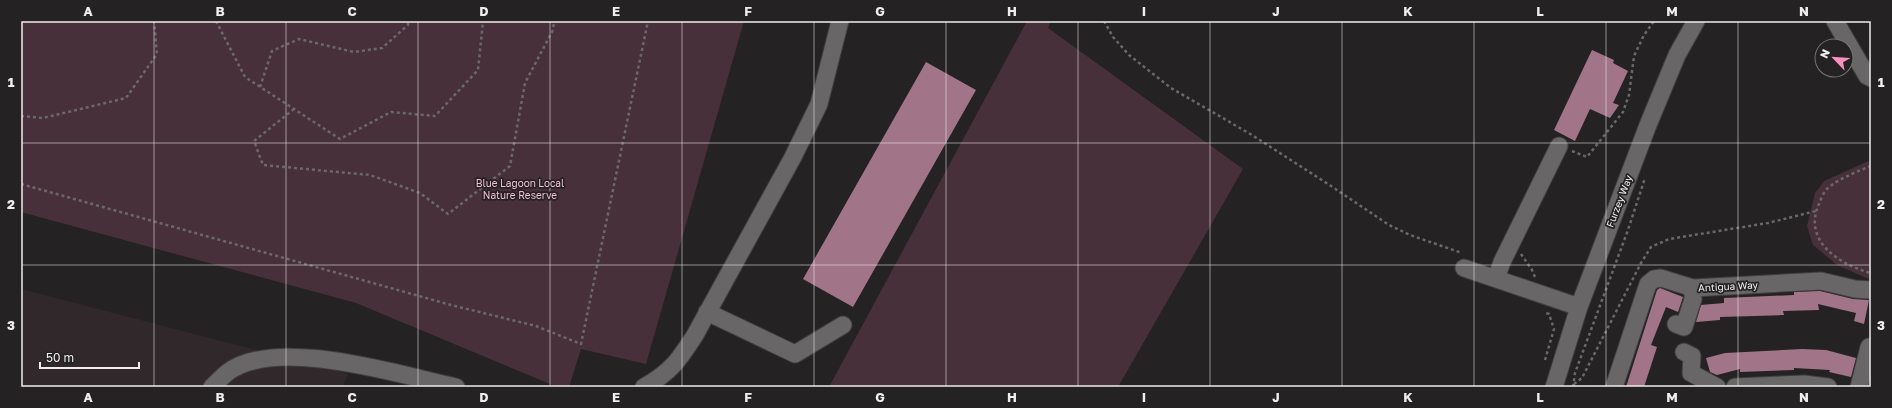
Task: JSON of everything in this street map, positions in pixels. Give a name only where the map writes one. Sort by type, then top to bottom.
[{"type":"street","points":[[653,385],[678,362],[708,312],[793,157],[819,104],[840,21]]},
{"type":"street","name":"Furzey Way","points":[[1563,377],[1580,307],[1648,125],[1677,55],[1696,21]]},
{"type":"street","points":[[1835,21],[1868,76],[1871,78]]},
{"type":"street","points":[[1496,278],[1502,262],[1559,146]]},
{"type":"street","points":[[1466,262],[1496,278],[1580,307]]},
{"type":"street","name":"Antigua Way","points":[[1614,387],[1648,284],[1654,279],[1661,278],[1693,288],[1821,281],[1855,289],[1871,290]]},
{"type":"street","points":[[1676,324],[1684,327],[1693,299],[1693,288]]},
{"type":"street","points":[[708,312],[795,354],[843,325]]},
{"type":"street","points":[[1859,387],[1870,340]]},
{"type":"street","points":[[1684,352],[1692,356],[1691,373],[1717,387]]},
{"type":"street","points":[[212,387],[229,372],[252,362],[289,356],[331,360],[456,387]]},
{"type":"street","points":[[1735,387],[1804,384],[1822,386]]},
{"type":"path","points":[[21,116],[44,118],[126,98],[158,54],[154,21]]},
{"type":"path","points":[[216,21],[245,77],[340,139],[391,112],[435,116],[478,70],[483,21]]},
{"type":"path","points":[[260,87],[272,51],[292,42],[299,39],[354,52],[382,48],[408,25],[408,21]]},
{"type":"path","points":[[294,109],[254,142],[264,165],[370,175],[420,193],[448,214],[510,166],[525,83],[552,30],[554,21]]},
{"type":"path","points":[[21,184],[451,305],[536,326],[581,344],[648,21]]},
{"type":"path","points":[[1104,21],[1114,37],[1129,55],[1171,88],[1246,132],[1389,225],[1466,262]]},
{"type":"path","points":[[1559,146],[1587,157],[1623,112],[1629,95],[1634,56],[1644,35],[1654,21]]},
{"type":"path","points":[[1871,166],[1848,175],[1826,189],[1816,211],[1816,235],[1831,254],[1857,269],[1871,273]]},
{"type":"path","points":[[1573,387],[1563,377],[1628,230],[1646,177]]},
{"type":"path","points":[[1543,311],[1549,314],[1554,329],[1544,364]]},
{"type":"shaded area","points":[[21,289],[348,374],[343,387],[21,387]]},
{"type":"green space","name":"Blue Lagoon Local Nature Reserve","points":[[21,21],[744,21],[646,364],[581,349],[569,387],[557,387],[356,303],[21,212]]},
{"type":"green space","points":[[1027,21],[1051,21],[1048,28],[1243,169],[1118,387],[829,387]]},
{"type":"green space","points":[[1871,160],[1871,280],[1837,265],[1813,245],[1807,226],[1815,193],[1824,181]]},
{"type":"building","points":[[1592,50],[1614,60],[1613,63],[1628,71],[1613,103],[1619,105],[1610,118],[1590,109],[1575,141],[1554,130]]},
{"type":"building","points":[[926,62],[976,90],[853,307],[803,279]]},
{"type":"building","points":[[1660,288],[1683,297],[1678,312],[1666,307],[1651,345],[1657,347],[1644,387],[1626,387],[1657,290]]},
{"type":"building","points":[[1820,291],[1853,299],[1869,300],[1864,324],[1854,321],[1856,313],[1818,304],[1819,310],[1783,311],[1784,315],[1720,317],[1720,320],[1696,322],[1701,305],[1724,303],[1724,298],[1794,295],[1794,292]]},
{"type":"building","points":[[1802,349],[1826,350],[1856,358],[1851,377],[1829,372],[1830,370],[1794,368],[1794,370],[1740,372],[1740,369],[1717,375],[1710,372],[1706,358],[1725,353]]}]
